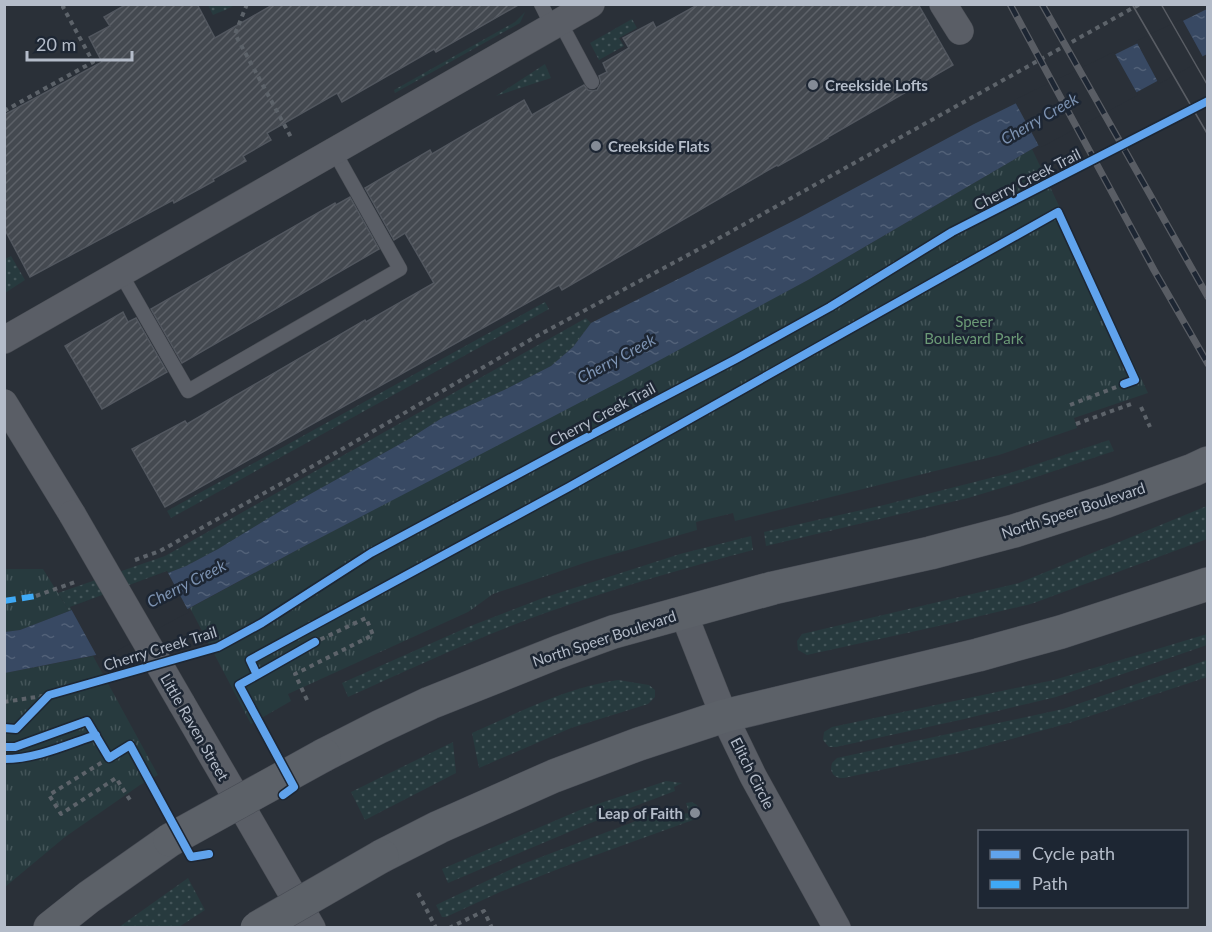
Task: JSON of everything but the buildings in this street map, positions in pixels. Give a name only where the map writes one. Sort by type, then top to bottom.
[{"type":"main road","name":"North Speer Boulevard","points":[[50,927],[170,840],[324,755],[430,703],[537,660],[613,632],[683,612],[772,588],[930,553],[1014,531],[1107,501],[1200,466]]},
{"type":"main road","points":[[257,927],[439,826],[554,776],[639,744],[724,716],[978,655],[1060,632],[1208,584]]},
{"type":"street","points":[[4,340],[334,152],[551,18],[591,4]]},
{"type":"street","points":[[943,4],[960,31]]},
{"type":"street","name":"Little Raven Street","points":[[4,403],[72,514],[312,927]]},
{"type":"street","name":"Elitch Circle","points":[[683,612],[724,716],[753,776],[837,927]]},
{"type":"lane","points":[[551,18],[592,82]]},
{"type":"lane","points":[[121,274],[188,391],[399,269],[334,152]]},
{"type":"path","points":[[4,111],[93,62],[63,7],[67,4]]},
{"type":"path","points":[[247,4],[234,34],[292,140]]},
{"type":"path","points":[[133,560],[160,551],[320,462],[537,336],[714,241],[1140,4]]},
{"type":"path","points":[[1135,380],[1070,405],[1076,423],[1138,401],[1150,429]]},
{"type":"path","points":[[36,596],[75,581]]},
{"type":"path","points":[[306,647],[366,618],[373,635],[295,674],[307,700]]},
{"type":"path","points":[[4,702],[60,692]]},
{"type":"path","points":[[40,704],[49,695]]},
{"type":"path","points":[[105,750],[113,756],[49,795],[61,814],[116,778],[130,800]]},
{"type":"path","points":[[418,893],[436,927]]},
{"type":"path","points":[[449,927],[484,911],[492,927]]},
{"type":"green space","points":[[208,5],[234,5],[213,15]]},
{"type":"green space","points":[[525,12],[520,23],[395,93],[394,90],[515,22]]},
{"type":"green space","points":[[632,19],[637,28],[619,38],[624,46],[599,60],[590,43]]},
{"type":"green space","points":[[545,64],[551,78],[496,96]]},
{"type":"green space","name":"Speer Boulevard Park","points":[[1032,149],[1148,393],[1074,418],[1077,428],[999,455],[735,521],[733,513],[696,522],[697,530],[587,562],[493,594],[468,612],[288,694],[291,701],[251,724],[190,608],[808,280]]},
{"type":"green space","points":[[11,256],[25,280],[5,293],[5,259]]},
{"type":"green space","points":[[545,302],[549,309],[171,518],[167,511]]},
{"type":"green space","points":[[586,318],[591,323],[573,347],[551,366],[442,418],[186,566],[69,611],[58,593],[165,556]]},
{"type":"green space","points":[[1109,440],[1114,451],[1015,484],[968,498],[766,546],[764,532],[1010,473]]},
{"type":"green space","points":[[1207,506],[1207,539],[1031,604],[807,655],[798,650],[797,641],[802,634],[1019,583]]},
{"type":"green space","points":[[751,536],[753,550],[626,586],[525,620],[348,697],[342,683],[468,627],[543,598],[680,554]]},
{"type":"green space","points":[[4,569],[43,569],[69,611],[20,630],[5,632]]},
{"type":"green space","points":[[1207,634],[1207,645],[1056,697],[836,747],[829,747],[823,740],[824,732],[832,727],[1054,680]]},
{"type":"green space","points":[[93,656],[158,775],[65,837],[5,887],[5,673]]},
{"type":"green space","points":[[1207,660],[1207,677],[1069,723],[968,751],[844,778],[835,776],[832,772],[832,763],[837,758],[1063,709]]},
{"type":"green space","points":[[618,680],[649,685],[655,690],[655,697],[648,704],[571,728],[479,768],[472,733],[562,694]]},
{"type":"green space","points":[[453,742],[456,773],[365,820],[351,792]]},
{"type":"green space","points":[[666,781],[682,783],[674,787],[675,791],[588,824],[448,883],[442,869],[580,810]]},
{"type":"green space","points":[[692,802],[697,805],[702,816],[500,892],[446,917],[442,917],[436,905],[520,865],[678,805],[683,814],[689,813],[686,803]]},
{"type":"green space","points":[[188,878],[205,910],[179,927],[119,927]]},
{"type":"water","name":"Cherry Creek","points":[[1207,9],[1207,54],[1032,149],[808,280],[106,653],[5,673],[5,632],[20,630],[186,566],[442,418],[551,366],[573,347],[591,323],[799,218],[974,124]]},
{"type":"pier","points":[[1182,19],[1204,59],[1159,84],[1136,41]]},
{"type":"pier","points":[[1114,52],[1138,95],[1040,148],[1014,100]]},
{"type":"pier","points":[[167,571],[189,612],[107,656],[98,658],[70,607]]},
{"type":"tram line","points":[[1132,4],[1208,135]]},
{"type":"tram line","points":[[1161,4],[1208,86]]},
{"type":"railway","points":[[1010,4],[1154,270],[1208,364]]},
{"type":"railway","points":[[1042,4],[1208,297]]},
{"type":"marked path","points":[[4,601],[36,596]]},
{"type":"cycle path","name":"Cherry Creek Trail","points":[[4,728],[16,729],[49,695],[218,647],[262,623],[371,553],[736,359],[830,307],[952,232],[1208,101]]},
{"type":"cycle path","points":[[315,642],[257,675],[250,660],[569,487],[1058,212],[1135,380],[1124,384]]},
{"type":"cycle path","points":[[257,675],[239,685],[294,787],[283,795]]},
{"type":"cycle path","points":[[4,747],[15,747],[87,721],[109,758],[130,745],[191,857],[209,854]]},
{"type":"cycle path","points":[[4,759],[28,757],[96,735]]},
{"type":"place","name":"Creekside Lofts","points":[[813,85]]},
{"type":"place","name":"Creekside Flats","points":[[596,146]]},
{"type":"place","name":"Leap of Faith","points":[[695,813]]}]
